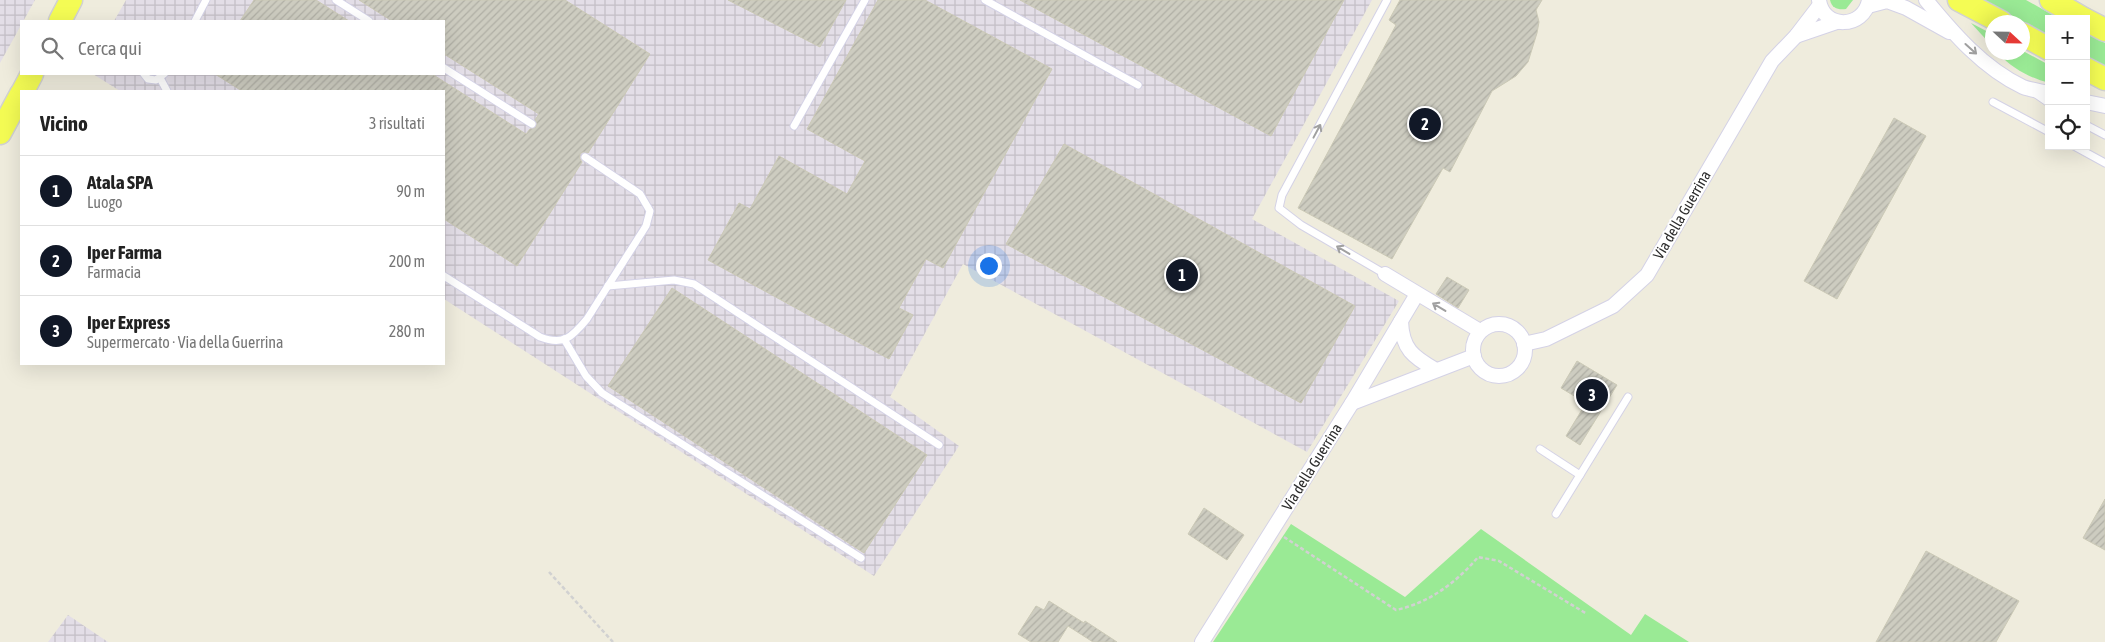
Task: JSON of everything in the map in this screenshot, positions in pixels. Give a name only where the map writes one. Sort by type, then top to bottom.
[{"type":"main road","points":[[61,20],[71,0]]},
{"type":"main road","points":[[1959,0],[1988,15]]},
{"type":"main road","points":[[2051,0],[2078,15]]},
{"type":"main road","points":[[2090,22],[2105,30]]},
{"type":"main road","points":[[2030,38],[2045,47]]},
{"type":"main road","points":[[2090,71],[2105,79]]},
{"type":"main road","points":[[23,90],[31,75]]},
{"type":"main road","points":[[0,133],[20,96]]},
{"type":"street","points":[[1926,0],[1953,33],[2000,75],[2025,88],[2045,92]]},
{"type":"street","points":[[1869,3],[1887,1],[1906,8],[1937,27],[1953,33]]},
{"type":"street","points":[[1819,3],[1826,16],[1837,22]]},
{"type":"street","name":"Via della Guerrina","points":[[1524,344],[1546,339],[1612,306],[1647,275],[1772,61],[1796,36],[1819,3]]},
{"type":"street","name":"Via della Guerrina","points":[[1796,36],[1837,22],[1844,23],[1858,19],[1869,3]]},
{"type":"street","points":[[2090,103],[2105,106]]},
{"type":"street","points":[[1385,274],[1480,332]]},
{"type":"street","name":"Via della Guerrina","points":[[1202,642],[1417,294]]},
{"type":"street","points":[[1401,321],[1402,336],[1408,350],[1420,361],[1436,370]]},
{"type":"street","points":[[1494,324],[1503,324],[1517,332],[1524,344],[1523,358],[1520,364],[1510,373],[1503,375],[1488,374],[1482,370],[1474,356],[1475,339],[1480,332],[1494,324]]},
{"type":"street","points":[[1352,402],[1474,356]]},
{"type":"lane","points":[[196,20],[206,0]]},
{"type":"lane","points":[[336,0],[367,20]]},
{"type":"lane","points":[[794,126],[865,0]]},
{"type":"lane","points":[[985,0],[1138,85]]},
{"type":"lane","points":[[1385,274],[1301,225],[1279,208],[1282,195],[1387,0]]},
{"type":"lane","points":[[445,69],[532,124]]},
{"type":"lane","points":[[145,75],[152,80],[162,76],[167,90]]},
{"type":"lane","points":[[2025,88],[2045,100]]},
{"type":"lane","points":[[1993,102],[2045,130]]},
{"type":"lane","points":[[2090,126],[2105,135]]},
{"type":"lane","points":[[2081,150],[2105,163]]},
{"type":"lane","points":[[445,277],[540,337],[550,341],[564,340],[577,331],[646,226],[650,211],[640,194],[585,158]]},
{"type":"lane","points":[[608,286],[674,280],[694,284],[939,445]]},
{"type":"lane","points":[[564,340],[586,376],[602,393],[861,558]]},
{"type":"lane","points":[[1556,514],[1628,397]]},
{"type":"lane","points":[[1540,449],[1580,475]]},
{"type":"path","points":[[1272,530],[1396,610],[1409,608],[1428,599],[1461,577],[1478,556],[1499,561],[1587,614]]},
{"type":"path","points":[[549,572],[613,642]]},
{"type":"shaded area","points":[[0,0],[35,0],[24,20],[20,20],[20,27],[0,63]]},
{"type":"shaded area","points":[[126,0],[1372,0],[1252,219],[1399,301],[1307,452],[963,264],[890,397],[959,446],[874,576],[445,300],[445,90],[118,90],[95,75],[445,75],[445,20],[115,20]]},
{"type":"shaded area","points":[[68,615],[108,642],[48,642]]},
{"type":"green space","points":[[1830,0],[1853,0],[1846,9],[1841,9],[1834,7]]},
{"type":"green space","points":[[1983,0],[2026,0],[2053,15],[2045,15],[2045,34],[2030,26],[2030,15],[2010,15]]},
{"type":"green space","points":[[1971,23],[1985,30],[1985,38]]},
{"type":"green space","points":[[2090,35],[2105,43],[2105,67],[2090,59]]},
{"type":"green space","points":[[2030,55],[2045,63],[2045,82],[2021,72],[2005,60],[2030,60]]},
{"type":"green space","points":[[1291,524],[1405,597],[1481,529],[1631,635],[1645,614],[1689,642],[1213,642]]},
{"type":"building","points":[[254,0],[316,0],[347,20],[241,20]]},
{"type":"building","points":[[359,0],[565,0],[650,54],[588,153],[583,152],[580,154],[582,162],[517,266],[445,220],[445,90],[240,90],[217,75],[434,75],[526,134],[530,129],[536,127],[535,120],[539,114],[445,55],[445,20],[390,20]]},
{"type":"building","points":[[728,0],[846,0],[820,47]]},
{"type":"building","points":[[878,0],[925,0],[1052,69],[943,268],[926,259],[899,308],[913,315],[889,359],[708,260],[739,203],[750,209],[779,156],[847,194],[865,161],[807,129]]},
{"type":"building","points":[[1020,0],[1344,0],[1271,136]]},
{"type":"building","points":[[1400,0],[1542,0],[1536,10],[1539,22],[1528,62],[1516,76],[1492,91],[1450,172],[1443,168],[1392,259],[1298,208],[1396,25],[1389,20]]},
{"type":"building","points":[[1894,118],[1926,136],[1837,299],[1804,281]]},
{"type":"building","points":[[1064,144],[1355,306],[1301,403],[1006,244]]},
{"type":"building","points":[[1447,277],[1469,290],[1458,308],[1436,294]]},
{"type":"building","points":[[672,288],[927,455],[864,553],[608,386]]},
{"type":"building","points":[[1577,361],[1617,385],[1580,445],[1566,436],[1586,403],[1561,388]]},
{"type":"building","points":[[2105,499],[2105,550],[2083,538]]},
{"type":"building","points":[[1204,508],[1244,535],[1227,560],[1188,534]]},
{"type":"building","points":[[1926,551],[2019,601],[1996,642],[1876,642]]},
{"type":"building","points":[[1049,601],[1117,642],[1093,642],[1068,626],[1058,642],[1031,642],[1018,634],[1036,606],[1044,610]]},
{"type":"place","name":"Iper Farma","points":[[1425,124]]},
{"type":"place","name":"Atala SPA","points":[[1182,275]]},
{"type":"place","name":"Iper Express","points":[[1592,395]]}]
